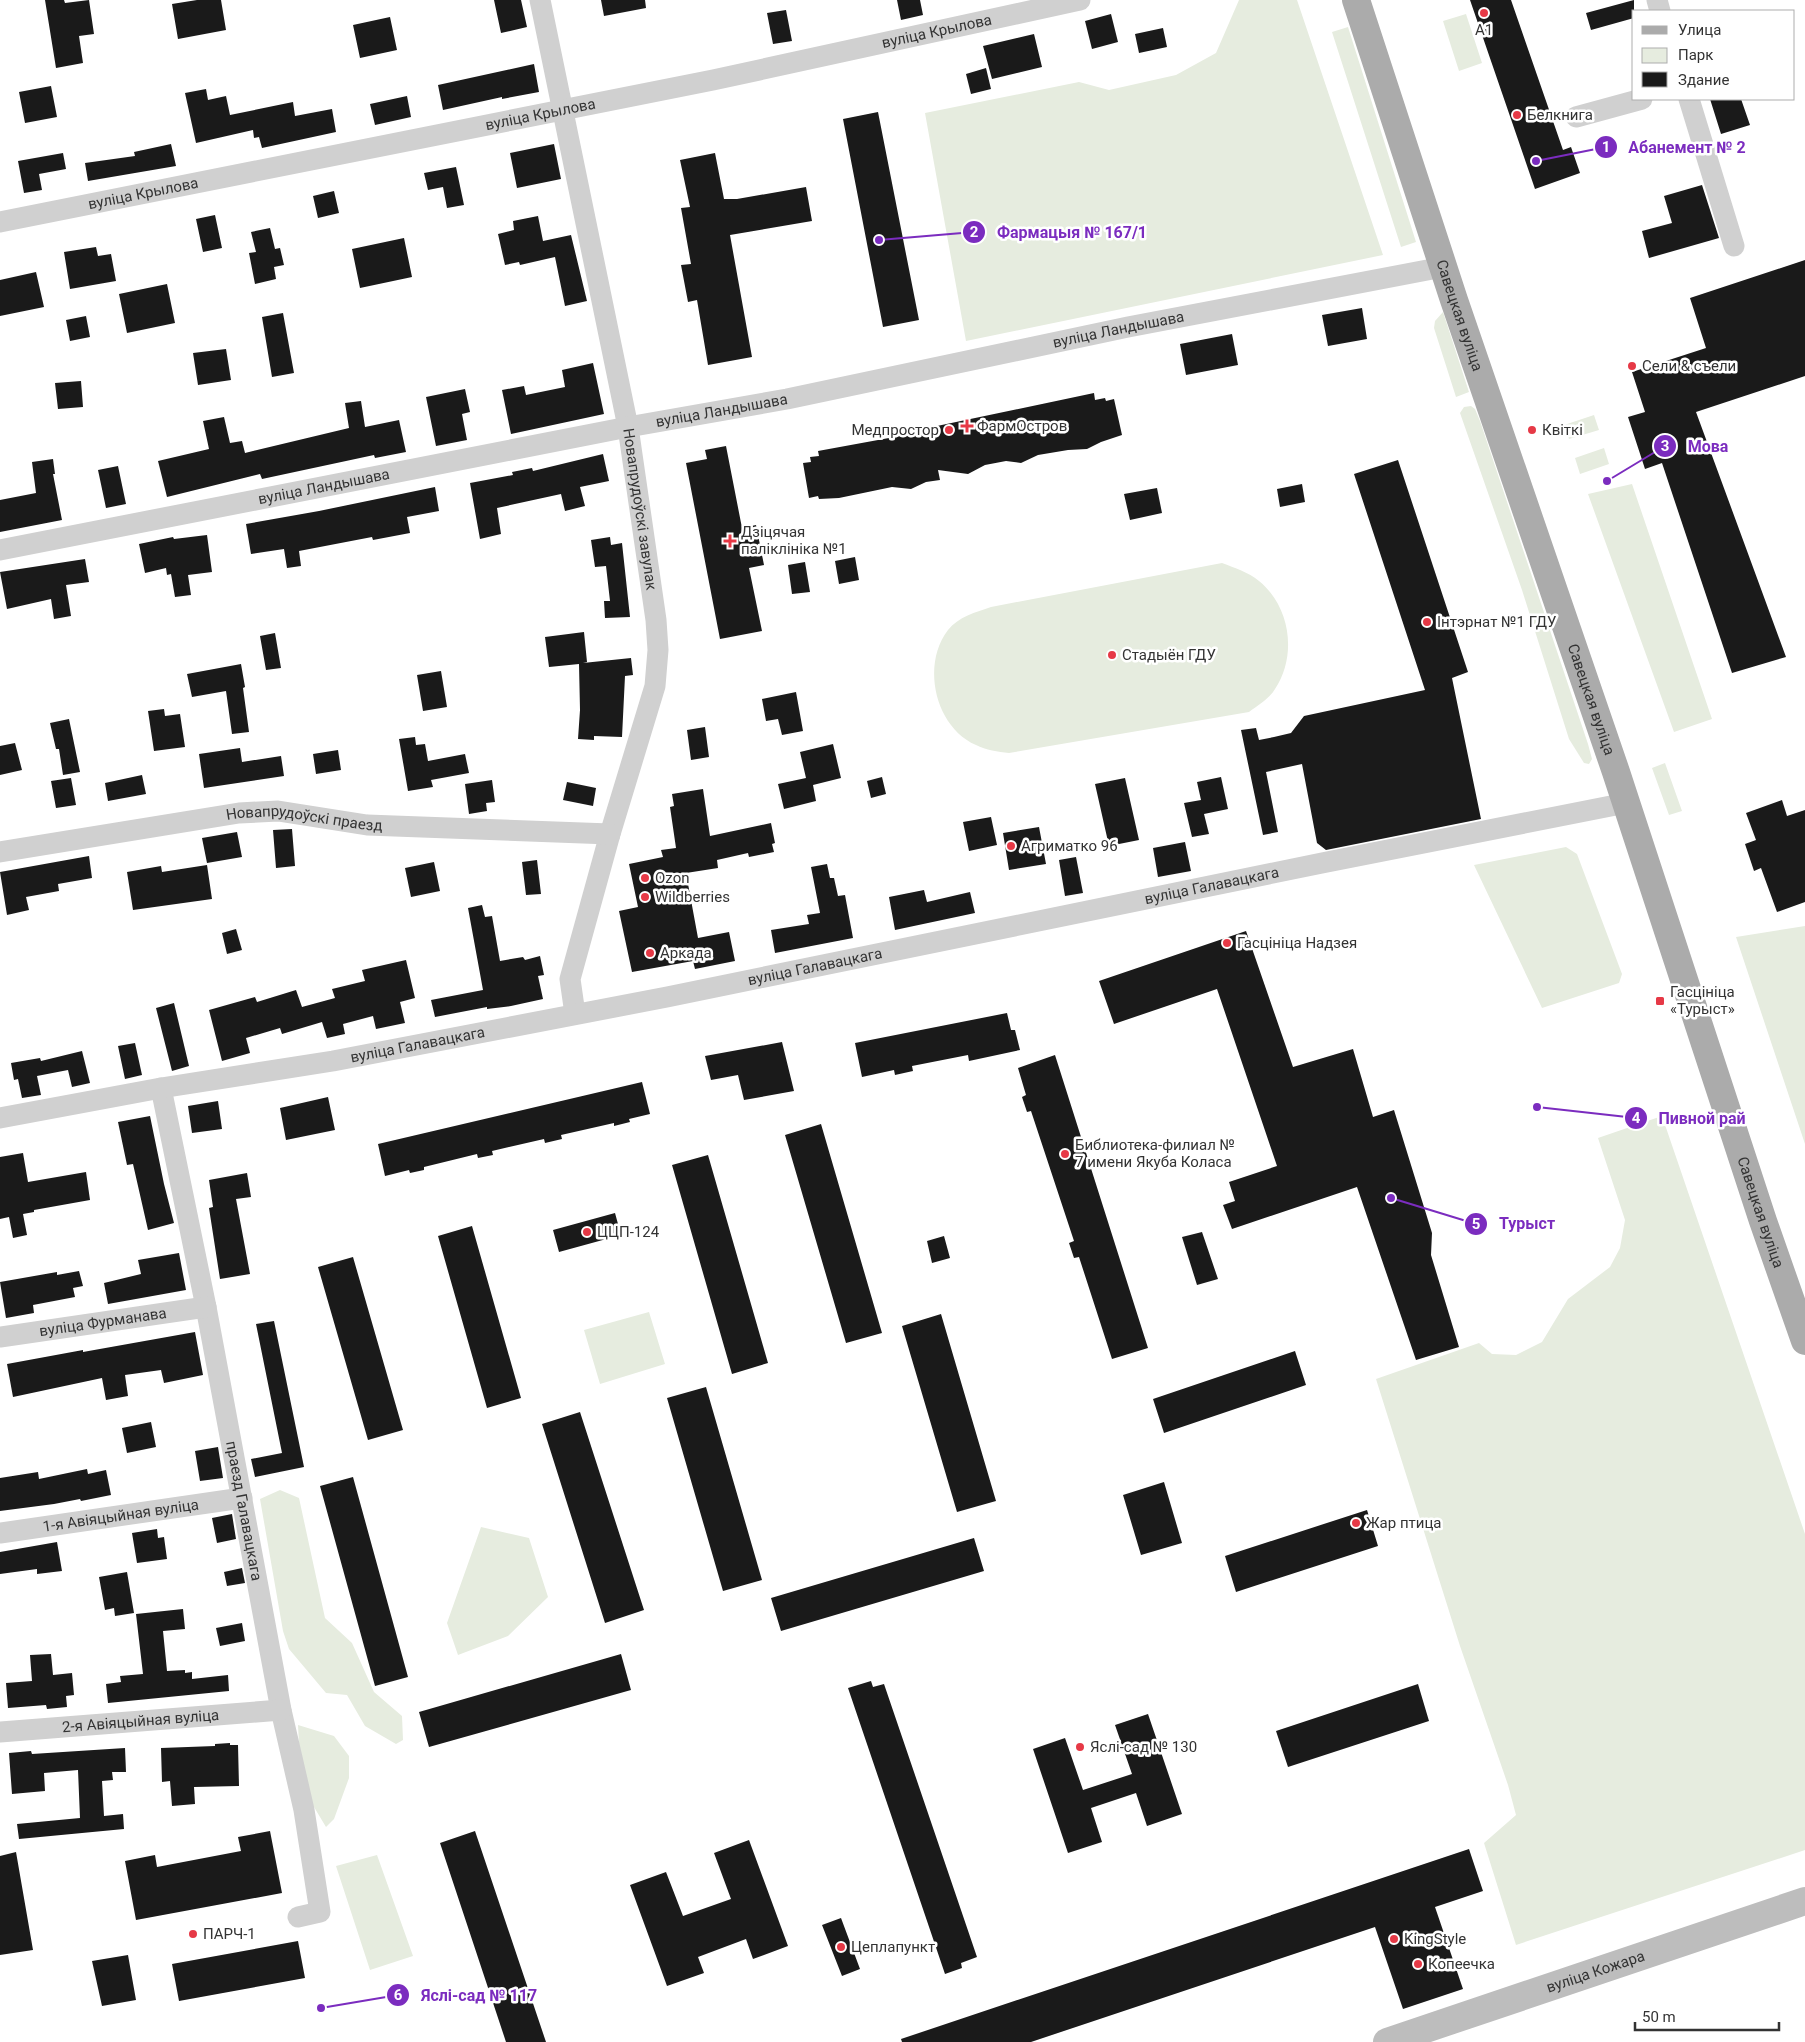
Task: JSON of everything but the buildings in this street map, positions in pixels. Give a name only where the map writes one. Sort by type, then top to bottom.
[{"type":"main road","name":"Савецкая вуліца","points":[[1356,0],[1443,267],[1626,802],[1805,1340]]},
{"type":"main road","name":"вуліца Кожара","points":[[1386,2042],[1805,1901]]},
{"type":"street","name":"Новапрудоўскі завулак","points":[[540,0],[628,427],[656,620],[658,650],[654,686],[610,834],[570,980],[574,1014]]},
{"type":"street","name":"вуліца Крылова","points":[[0,222],[563,111],[1080,0]]},
{"type":"street","points":[[1576,117],[1638,100]]},
{"type":"street","points":[[1689,100],[1734,246]]},
{"type":"street","name":"вуліца Ландышава","points":[[0,550],[628,427],[787,399],[1128,327],[1443,267]]},
{"type":"street","name":"вуліца Галавацкага","points":[[0,1118],[161,1088],[332,1061],[667,997],[1322,862],[1626,802]]},
{"type":"street","name":"Новапрудоўскі праезд","points":[[0,852],[239,813],[278,811],[367,825],[610,834]]},
{"type":"street","name":"праезд Галавацкага","points":[[161,1088],[206,1307],[281,1710],[304,1810],[320,1912],[298,1917]]},
{"type":"street","name":"вуліца Фурманава","points":[[0,1337],[206,1307]]},
{"type":"street","name":"1-я Авіяцыйная вуліца","points":[[0,1533],[242,1498]]},
{"type":"street","name":"2-я Авіяцыйная вуліца","points":[[0,1732],[281,1710]]},
{"type":"green space","points":[[1239,0],[1297,0],[1383,255],[966,341],[925,113],[1079,82],[1109,90],[1176,75],[1216,53]]},
{"type":"green space","points":[[1466,14],[1482,63],[1459,71],[1443,21]]},
{"type":"green space","points":[[1348,27],[1416,242],[1401,247],[1332,32]]},
{"type":"green space","points":[[1443,312],[1469,392],[1456,397],[1434,328],[1435,321]]},
{"type":"green space","points":[[1471,406],[1475,409],[1480,421],[1588,744],[1592,759],[1589,764],[1584,763],[1569,739],[1522,590],[1460,413],[1464,407]]},
{"type":"green space","points":[[1594,415],[1599,430],[1569,439],[1564,425]]},
{"type":"green space","points":[[1604,448],[1609,464],[1580,474],[1575,458]]},
{"type":"green space","points":[[1632,484],[1712,719],[1674,732],[1588,494]]},
{"type":"green space","name":"Стадыён ГДУ","points":[[1222,563],[1250,575],[1270,592],[1284,618],[1287,632],[1288,647],[1282,676],[1270,696],[1249,712],[1009,753],[976,745],[962,736],[942,710],[936,694],[935,660],[940,644],[948,630],[962,618],[991,607]]},
{"type":"green space","points":[[1665,763],[1682,811],[1669,815],[1652,768]]},
{"type":"green space","points":[[1566,847],[1577,854],[1622,974],[1619,983],[1542,1008],[1474,865]]},
{"type":"green space","points":[[1805,926],[1805,1144],[1736,937]]},
{"type":"green space","points":[[1662,1116],[1805,1534],[1805,1850],[1516,1945],[1484,1843],[1516,1815],[1508,1785],[1460,1646],[1376,1379],[1479,1343],[1492,1354],[1516,1355],[1542,1342],[1568,1299],[1610,1267],[1620,1248],[1625,1220],[1598,1138]]},
{"type":"green space","points":[[649,1312],[665,1364],[600,1384],[584,1330]]},
{"type":"green space","points":[[280,1490],[299,1498],[325,1618],[352,1643],[374,1692],[402,1716],[403,1740],[396,1744],[365,1726],[347,1695],[326,1693],[289,1649],[283,1631],[260,1499]]},
{"type":"green space","points":[[481,1527],[529,1538],[548,1597],[508,1636],[458,1655],[447,1623]]},
{"type":"green space","points":[[298,1725],[334,1736],[349,1756],[349,1778],[334,1819],[326,1827],[311,1802],[299,1744]]},
{"type":"green space","points":[[377,1855],[413,1956],[370,1970],[336,1866]]},
{"type":"place","name":"A1","points":[[1484,13]]},
{"type":"place","name":"Белкнига","points":[[1517,115]]},
{"type":"place","name":"Абанемент № 2","points":[[1536,161]]},
{"type":"place","name":"Фармацыя № 167/1","points":[[879,240]]},
{"type":"place","name":"Сели & съели","points":[[1632,366]]},
{"type":"place","name":"ФармОстров","points":[[967,426]]},
{"type":"place","name":"Медпростор","points":[[949,430]]},
{"type":"place","name":"Квіткі","points":[[1532,430]]},
{"type":"place","name":"Мова","points":[[1607,481]]},
{"type":"place","name":"Дзіцячая паліклініка №1","points":[[730,541]]},
{"type":"place","name":"Інтэрнат №1 ГДУ","points":[[1427,622]]},
{"type":"place","name":"Стадыён ГДУ","points":[[1112,655]]},
{"type":"place","name":"Агриматко 96","points":[[1011,846]]},
{"type":"place","name":"Ozon","points":[[645,878]]},
{"type":"place","name":"Wildberries","points":[[645,897]]},
{"type":"place","name":"Гасцініца Надзея","points":[[1227,943]]},
{"type":"place","name":"Аркада","points":[[650,953]]},
{"type":"place","name":"Гасцініца «Турыст»","points":[[1660,1001]]},
{"type":"place","name":"Пивной рай","points":[[1537,1107]]},
{"type":"place","name":"Библиотека-филиал № 7 имени Якуба Коласа","points":[[1065,1154]]},
{"type":"place","name":"Турыст","points":[[1391,1198]]},
{"type":"place","name":"ЦЦП-124","points":[[587,1232]]},
{"type":"place","name":"Жар птица","points":[[1356,1523]]},
{"type":"place","name":"Яслі-сад № 130","points":[[1080,1747]]},
{"type":"place","name":"ПАРЧ-1","points":[[193,1934]]},
{"type":"place","name":"KingStyle","points":[[1394,1939]]},
{"type":"place","name":"Цеплапункт","points":[[841,1947]]},
{"type":"place","name":"Копеечка","points":[[1418,1964]]},
{"type":"place","name":"Яслі-сад № 117","points":[[321,2008]]}]
